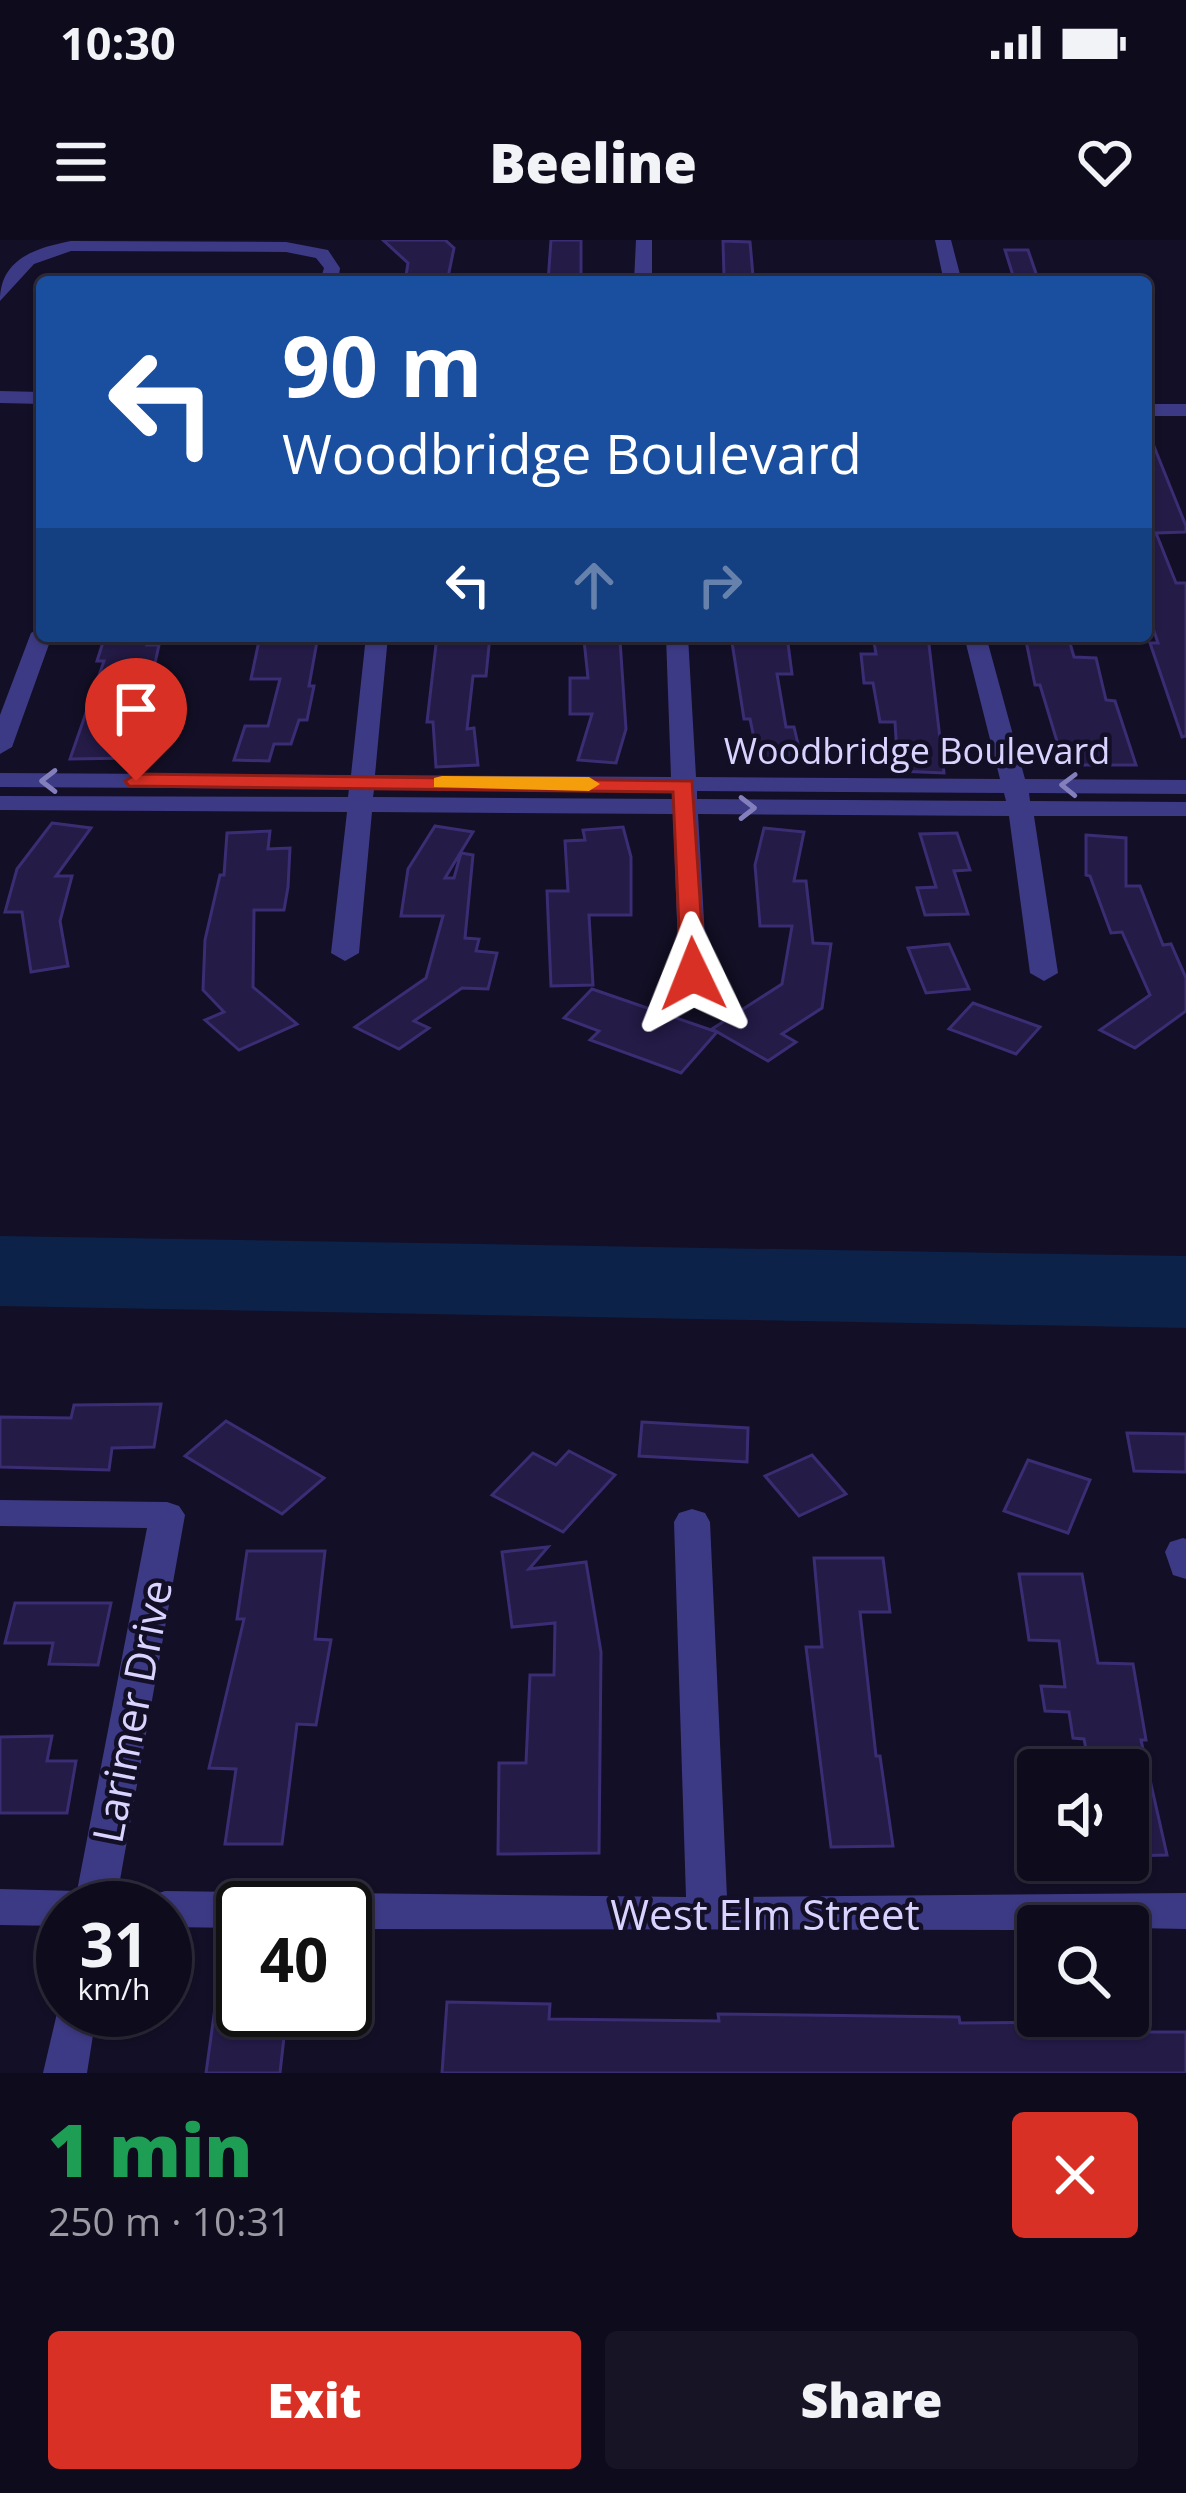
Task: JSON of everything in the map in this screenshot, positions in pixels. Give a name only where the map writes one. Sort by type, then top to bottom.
[{"type":"street","points":[[643,276],[644,240]]},
{"type":"street","points":[[943,240],[952,276]]},
{"type":"street","points":[[0,296],[17,264],[38,252],[71,246],[286,247],[322,254],[332,268],[330,276]]},
{"type":"street","points":[[0,397],[36,398]]},
{"type":"street","points":[[1152,410],[1186,410]]},
{"type":"street","points":[[0,747],[39,642]]},
{"type":"street","points":[[345,953],[377,642]]},
{"type":"street","points":[[677,642],[693,974]]},
{"type":"street","points":[[977,642],[1016,796],[1043,973]]},
{"type":"street","name":"Woodbridge Boulevard","points":[[0,780],[364,793],[686,796],[1016,796],[1186,787]]},
{"type":"street","name":"Woodbridge Boulevard","points":[[0,803],[364,793]]},
{"type":"street","name":"Woodbridge Boulevard","points":[[1016,796],[1186,809]]},
{"type":"street","name":"Larimer Drive","points":[[0,1513],[167,1515],[99,1881]]},
{"type":"street","points":[[692,1522],[707,1915]]},
{"type":"street","points":[[0,1907],[36,1907]]},
{"type":"street","name":"West Elm Street","points":[[372,1911],[707,1915],[1186,1911]]},
{"type":"street","points":[[65,2073],[71,2037]]},
{"type":"water","points":[[0,1236],[1186,1256],[1186,1328],[0,1306]]},
{"type":"building","points":[[383,240],[445,240],[454,248],[448,276],[406,276],[408,263]]},
{"type":"building","points":[[551,240],[581,240],[581,276],[548,276]]},
{"type":"building","points":[[723,241],[750,242],[753,276],[724,276]]},
{"type":"building","points":[[1005,250],[1028,250],[1037,276],[1013,276]]},
{"type":"building","points":[[1152,441],[1186,526],[1186,532],[1156,533],[1176,583],[1186,583],[1186,736],[1182,737],[1150,643],[1158,643],[1152,625]]},
{"type":"building","points":[[103,642],[159,645],[134,758],[70,759],[104,661],[97,661]]},
{"type":"building","points":[[259,642],[317,642],[307,720],[299,720],[291,744],[274,744],[269,761],[234,760],[245,726],[268,726],[280,679],[251,679]]},
{"type":"building","points":[[436,642],[489,642],[486,676],[473,676],[467,729],[474,728],[478,765],[436,767],[433,722],[427,722]]},
{"type":"building","points":[[584,642],[620,642],[626,729],[616,763],[578,760],[592,714],[570,714],[570,678],[588,678]]},
{"type":"building","points":[[732,642],[788,642],[792,674],[777,674],[786,727],[794,727],[802,761],[759,762],[750,719],[744,719]]},
{"type":"building","points":[[874,642],[929,642],[944,773],[898,771],[895,722],[880,722],[873,683],[864,683],[861,654],[876,654]]},
{"type":"building","points":[[1026,642],[1070,642],[1074,657],[1096,658],[1106,700],[1115,701],[1136,765],[1081,765],[1077,748],[1059,748],[1040,685],[1035,685]]},
{"type":"building","points":[[52,823],[91,828],[56,876],[72,876],[60,921],[68,966],[31,972],[22,912],[5,912],[17,869]]},
{"type":"building","points":[[435,826],[473,832],[445,878],[454,878],[461,853],[473,855],[465,938],[479,939],[476,951],[497,953],[488,989],[462,988],[414,1021],[429,1028],[399,1049],[355,1027],[426,978],[443,916],[401,916],[408,869]]},
{"type":"building","points":[[623,827],[631,857],[631,915],[589,915],[593,985],[551,986],[547,891],[568,891],[565,841],[585,840],[583,830]]},
{"type":"building","points":[[764,828],[804,832],[794,881],[806,881],[813,943],[831,944],[822,1008],[782,1034],[796,1042],[768,1061],[712,1029],[782,984],[792,926],[760,926],[755,865]]},
{"type":"building","points":[[270,831],[268,849],[290,848],[288,887],[284,910],[254,910],[253,987],[297,1024],[239,1050],[205,1020],[224,1012],[203,990],[205,940],[220,875],[224,875],[227,833]]},
{"type":"building","points":[[957,833],[970,870],[954,871],[968,914],[925,915],[917,888],[936,887],[920,834]]},
{"type":"building","points":[[1086,835],[1126,838],[1126,886],[1140,886],[1163,945],[1171,944],[1186,978],[1186,1011],[1135,1048],[1100,1030],[1150,995],[1122,932],[1111,933],[1086,875]]},
{"type":"building","points":[[949,944],[969,989],[926,993],[908,948]]},
{"type":"building","points":[[592,989],[717,1032],[681,1073],[590,1040],[599,1031],[564,1018]]},
{"type":"building","points":[[973,1003],[1040,1027],[1016,1054],[949,1029]]},
{"type":"building","points":[[161,1404],[154,1447],[112,1448],[109,1470],[0,1467],[0,1417],[71,1418],[74,1405]]},
{"type":"building","points":[[226,1421],[324,1478],[282,1514],[185,1456]]},
{"type":"building","points":[[642,1422],[748,1428],[747,1462],[639,1456]]},
{"type":"building","points":[[1127,1433],[1186,1434],[1186,1472],[1134,1471]]},
{"type":"building","points":[[569,1451],[615,1475],[563,1532],[492,1495],[533,1453],[556,1465]]},
{"type":"building","points":[[812,1455],[846,1494],[799,1516],[765,1476]]},
{"type":"building","points":[[1028,1460],[1090,1480],[1068,1533],[1004,1511]]},
{"type":"building","points":[[548,1547],[529,1569],[586,1562],[601,1652],[599,1853],[498,1854],[499,1763],[526,1763],[530,1675],[554,1675],[555,1623],[512,1627],[502,1552]]},
{"type":"building","points":[[247,1551],[325,1551],[315,1639],[331,1640],[316,1725],[297,1724],[282,1844],[225,1844],[236,1769],[209,1768],[244,1619],[237,1619]]},
{"type":"building","points":[[814,1558],[883,1558],[890,1612],[860,1612],[876,1756],[880,1756],[893,1846],[831,1847],[806,1647],[822,1647]]},
{"type":"building","points":[[1019,1574],[1082,1574],[1098,1663],[1133,1664],[1146,1740],[1141,1740],[1143,1749],[1086,1749],[1084,1739],[1073,1738],[1069,1712],[1045,1711],[1041,1686],[1065,1687],[1059,1641],[1029,1640]]},
{"type":"building","points":[[15,1603],[111,1603],[98,1665],[49,1664],[53,1643],[5,1643]]},
{"type":"building","points":[[52,1736],[47,1761],[76,1761],[67,1813],[0,1813],[0,1737]]},
{"type":"building","points":[[1149,1775],[1167,1855],[1149,1855]]},
{"type":"building","points":[[216,2000],[216,2037],[284,2037],[280,2073],[206,2073]]},
{"type":"building","points":[[447,2002],[550,2004],[549,2019],[719,2021],[718,2014],[959,2017],[960,2023],[1017,2023],[1017,2037],[1149,2037],[1149,2032],[1186,2032],[1186,2073],[442,2073]]},
{"type":"slow traffic","points":[[442,782],[589,784]]},
{"type":"route","points":[[136,781],[684,785],[693,974]]}]
